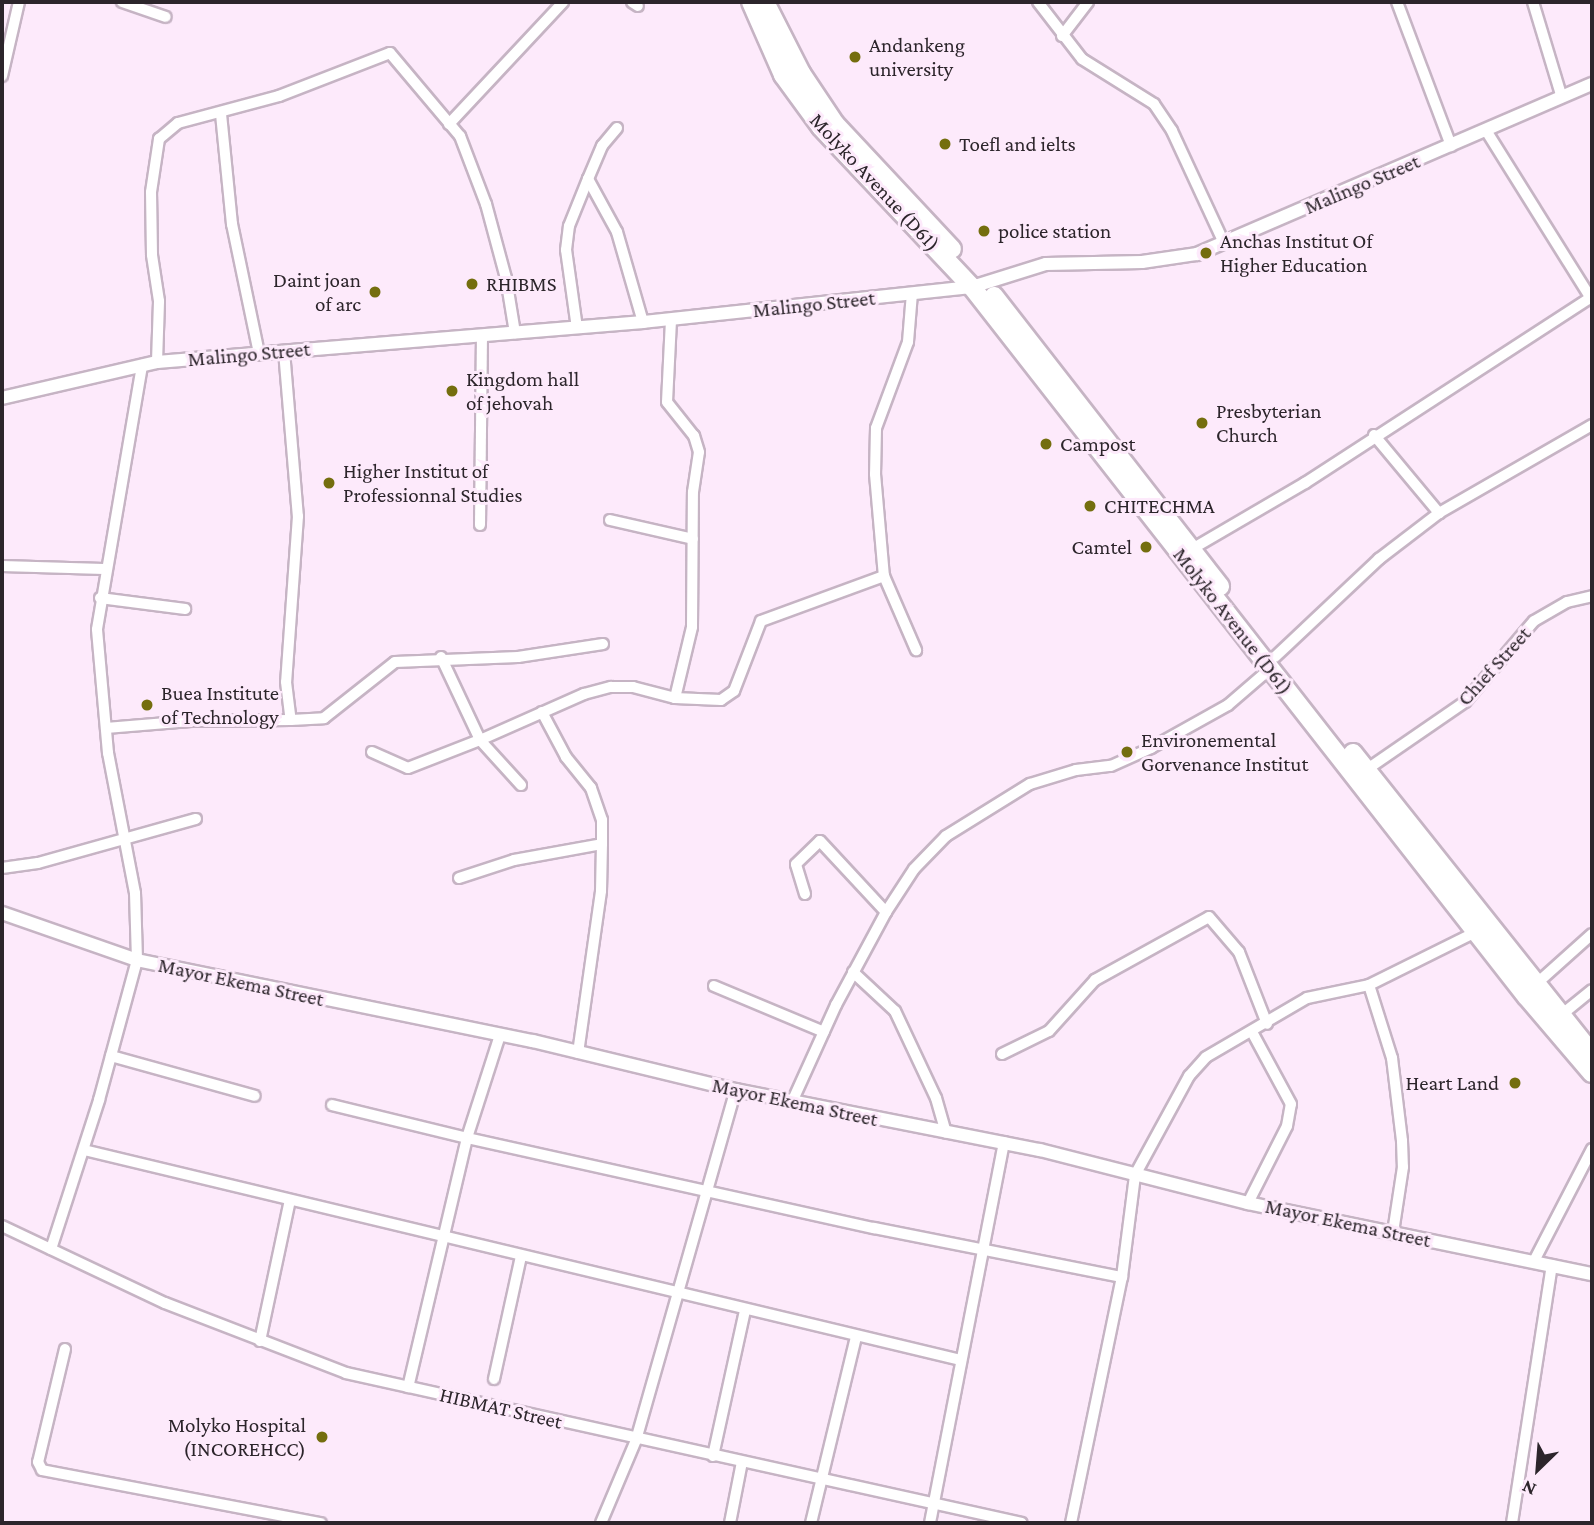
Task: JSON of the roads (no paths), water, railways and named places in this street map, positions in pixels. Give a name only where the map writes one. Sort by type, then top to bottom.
[{"type":"highway","name":"Molyko Avenue (D61)","points":[[762,2],[800,74],[835,124],[978,285],[1192,549],[1273,662]]},
{"type":"highway","name":"Molyko Avenue (D61)","points":[[978,285],[1361,773],[1592,1054]]},
{"type":"highway","name":"Molyko Avenue (D61)","points":[[1361,773],[1476,932],[1592,1073]]},
{"type":"street","points":[[2,76],[19,2]]},
{"type":"street","points":[[122,2],[166,17]]},
{"type":"street","points":[[449,124],[563,2]]},
{"type":"street","points":[[1038,2],[1082,59],[1154,104],[1172,131],[1224,243]]},
{"type":"street","points":[[1062,36],[1088,2]]},
{"type":"street","points":[[1397,2],[1451,146]]},
{"type":"street","points":[[1533,2],[1560,95]]},
{"type":"street","points":[[157,362],[159,301],[152,256],[151,192],[156,149],[166,131],[178,123],[221,114],[390,53],[460,136],[486,204],[506,278],[515,333]]},
{"type":"street","name":"Malingo Street","points":[[2,398],[157,362],[643,322],[978,285],[1046,264],[1155,261],[1224,243],[1488,132],[1560,95],[1592,84]]},
{"type":"street","points":[[221,114],[232,224],[259,353]]},
{"type":"street","points":[[577,328],[566,250],[569,226],[602,146],[617,128]]},
{"type":"street","points":[[1192,549],[1305,483],[1374,435],[1467,381],[1591,299],[1488,132]]},
{"type":"street","points":[[589,179],[620,240],[643,322]]},
{"type":"street","points":[[912,293],[908,342],[876,428],[884,576],[916,650]]},
{"type":"street","points":[[671,319],[667,402],[698,443],[692,627],[675,698]]},
{"type":"street","points":[[480,525],[482,335]]},
{"type":"street","points":[[284,351],[298,516],[286,682],[291,720]]},
{"type":"street","points":[[51,1249],[84,1150],[137,960],[137,906],[128,837],[106,727],[97,629],[104,569],[124,484],[142,365]]},
{"type":"street","points":[[792,1102],[853,972],[886,912],[924,857],[979,814],[1030,785],[1076,770],[1111,766],[1151,748],[1228,705],[1380,559],[1438,513],[1592,425]]},
{"type":"street","points":[[1374,435],[1438,513]]},
{"type":"street","points":[[610,520],[693,539]]},
{"type":"street","points":[[2,566],[104,569]]},
{"type":"street","points":[[372,752],[408,768],[542,712],[611,687],[633,687],[675,698],[721,700],[734,691],[761,621],[884,576]]},
{"type":"street","name":"Chief Street","points":[[1361,773],[1465,702],[1534,621],[1567,602],[1592,596]]},
{"type":"street","points":[[100,597],[185,609]]},
{"type":"street","points":[[106,727],[191,720],[324,718],[395,662],[441,657],[518,656],[603,644]]},
{"type":"street","points":[[441,657],[480,740],[521,785]]},
{"type":"street","points":[[542,712],[566,757],[591,789],[602,820],[600,902],[578,1052]]},
{"type":"street","points":[[2,868],[38,863],[196,819]]},
{"type":"street","points":[[805,894],[796,864],[820,841],[886,912]]},
{"type":"street","points":[[459,878],[514,860],[602,844]]},
{"type":"street","name":"Mayor Ekema Street","points":[[2,913],[137,960],[500,1035],[792,1102],[1004,1142],[1248,1203],[1592,1274]]},
{"type":"street","points":[[1002,1054],[1049,1031],[1095,980],[1209,917],[1238,952],[1267,1024]]},
{"type":"street","points":[[1071,1523],[1122,1277],[1135,1175],[1189,1076],[1206,1057],[1267,1024],[1307,998],[1369,985],[1476,932]]},
{"type":"street","points":[[1535,985],[1592,934]]},
{"type":"street","points":[[853,972],[895,1011],[936,1098],[946,1133]]},
{"type":"street","points":[[1369,985],[1392,1058],[1402,1141],[1403,1167],[1392,1232]]},
{"type":"street","points":[[714,986],[824,1032]]},
{"type":"street","points":[[1560,1016],[1592,990]]},
{"type":"street","points":[[1248,1203],[1291,1115],[1291,1104],[1277,1073],[1252,1032]]},
{"type":"street","points":[[408,1387],[441,1238],[467,1138],[500,1035]]},
{"type":"street","points":[[111,1056],[255,1096]]},
{"type":"street","points":[[601,1523],[636,1440],[681,1294],[736,1090]]},
{"type":"street","points":[[332,1105],[707,1193],[1122,1277]]},
{"type":"street","points":[[930,1523],[937,1503],[961,1360],[1004,1142]]},
{"type":"street","points":[[1534,1261],[1592,1149]]},
{"type":"street","points":[[84,1150],[745,1311],[961,1360]]},
{"type":"street","points":[[260,1341],[290,1200]]},
{"type":"street","name":"HIBMAT Street","points":[[2,1226],[165,1303],[346,1373],[636,1440],[1022,1523]]},
{"type":"street","points":[[494,1380],[521,1256]]},
{"type":"street","points":[[1512,1523],[1552,1265]]},
{"type":"street","points":[[713,1456],[745,1311]]},
{"type":"street","points":[[811,1523],[856,1337]]},
{"type":"street","points":[[65,1349],[38,1462],[42,1470],[321,1523]]},
{"type":"street","points":[[730,1523],[742,1462]]},
{"type":"place","name":"Andankeng university","points":[[855,57]]},
{"type":"place","name":"Toefl and ielts","points":[[945,144]]},
{"type":"place","name":"police station","points":[[984,231]]},
{"type":"place","name":"Anchas Institut Of Higher Education","points":[[1206,253]]},
{"type":"place","name":"RHIBMS","points":[[472,284]]},
{"type":"place","name":"Daint joan of arc","points":[[375,292]]},
{"type":"place","name":"Kingdom hall of jehovah","points":[[452,391]]},
{"type":"place","name":"Presbyterian Church","points":[[1202,423]]},
{"type":"place","name":"Campost","points":[[1046,444]]},
{"type":"place","name":"Higher Institut of Professionnal Studies","points":[[329,483]]},
{"type":"place","name":"CHITECHMA","points":[[1090,506]]},
{"type":"place","name":"Camtel","points":[[1146,547]]},
{"type":"place","name":"Buea Institute of Technology","points":[[147,705]]},
{"type":"place","name":"Environemental Gorvenance Institut","points":[[1127,752]]},
{"type":"place","name":"Heart Land","points":[[1515,1083]]},
{"type":"place","name":"Molyko Hospital (INCOREHCC)","points":[[322,1437]]}]
